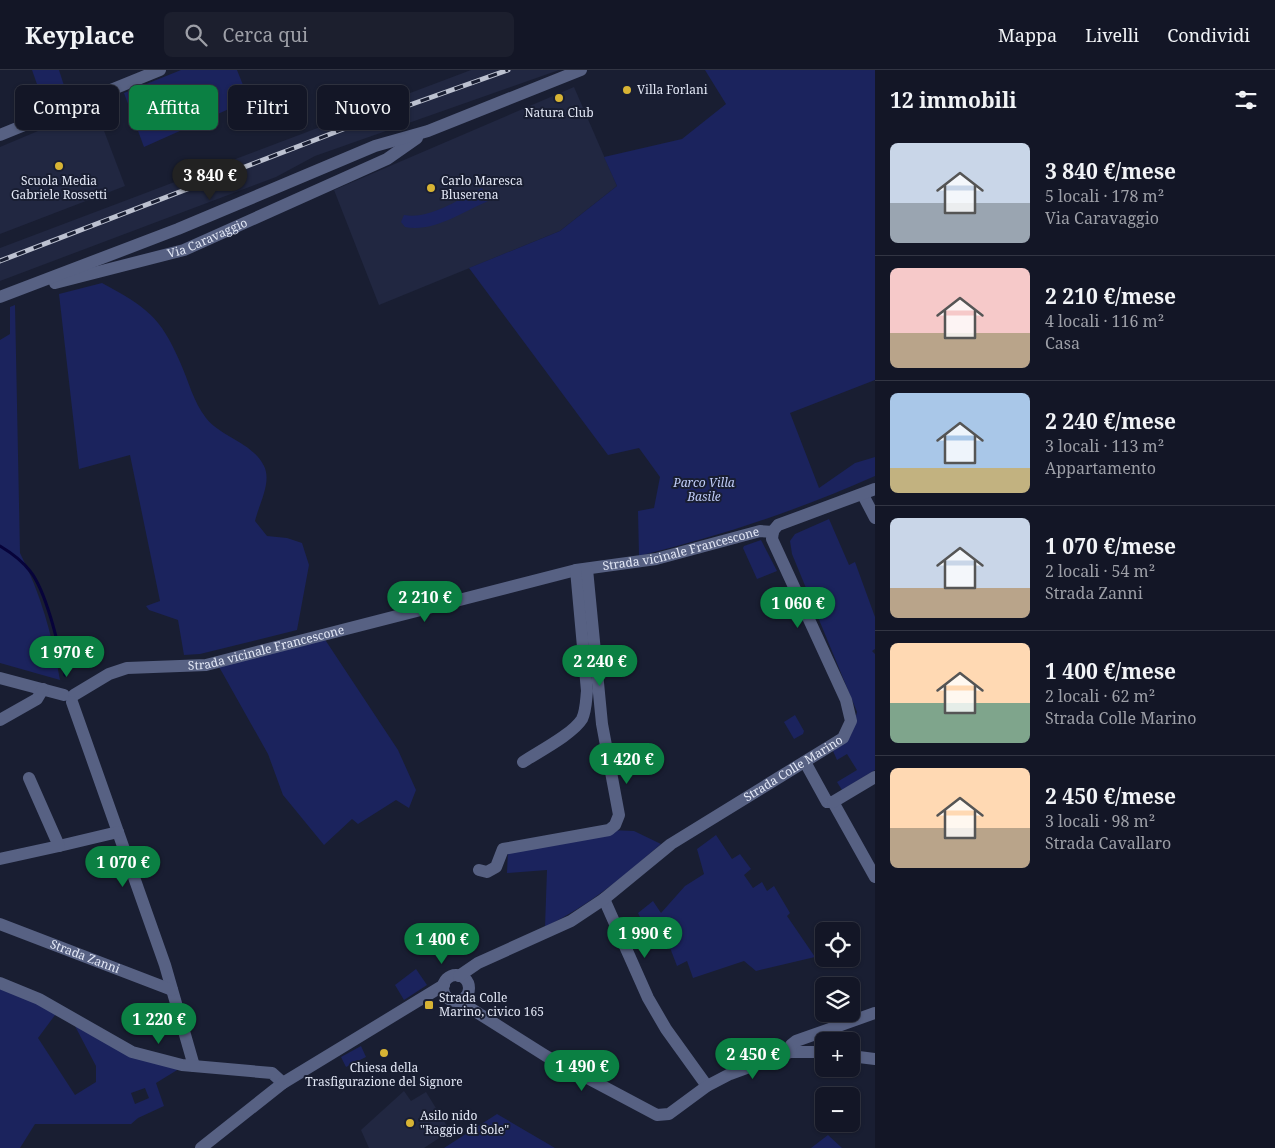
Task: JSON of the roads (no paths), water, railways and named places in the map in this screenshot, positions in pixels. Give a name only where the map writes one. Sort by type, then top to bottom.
[{"type":"street","points":[[0,136],[160,70]]},
{"type":"street","name":"Via Caravaggio","points":[[0,297],[178,230],[375,146],[428,131],[581,70]]},
{"type":"street","name":"Via Caravaggio","points":[[0,297],[184,250],[387,159],[428,131]]},
{"type":"street","points":[[773,532],[778,525],[875,490]]},
{"type":"street","points":[[863,495],[875,518]]},
{"type":"street","name":"Strada vicinale Francescone","points":[[70,697],[90,684],[127,668],[206,664],[581,569],[656,559],[760,530],[773,532]]},
{"type":"street","name":"Strada Colle Marino","points":[[459,976],[478,963],[571,920],[604,899],[671,844],[843,738],[848,729],[850,715],[846,700],[772,540],[773,532]]},
{"type":"street","points":[[523,762],[570,731],[581,720],[587,691],[581,569]]},
{"type":"street","name":"Strada vicinale Francescone","points":[[479,870],[487,872],[496,867],[503,849],[609,830],[618,820],[619,815],[602,724],[581,569]]},
{"type":"street","points":[[0,678],[70,697],[165,965],[194,1066]]},
{"type":"street","points":[[0,720],[37,699],[43,689]]},
{"type":"street","points":[[805,762],[827,802],[833,802],[875,778]]},
{"type":"street","points":[[28,778],[59,846]]},
{"type":"street","points":[[833,802],[875,877]]},
{"type":"street","points":[[0,859],[118,832]]},
{"type":"street","points":[[604,899],[648,998],[666,1029],[707,1086]]},
{"type":"street","name":"Strada Zanni","points":[[0,924],[172,990]]},
{"type":"street","points":[[201,1148],[283,1083],[424,997],[444,990],[450,977],[459,976],[465,979],[469,988],[467,995],[459,1001]]},
{"type":"street","points":[[0,983],[39,999],[132,1052],[194,1066],[272,1073],[283,1083]]},
{"type":"street","points":[[444,990],[453,1001],[459,1001],[546,1056],[650,1113],[669,1114],[707,1086],[730,1074],[790,1052],[815,1052]]},
{"type":"street","points":[[790,1052],[791,1045],[796,1041],[875,1013]]},
{"type":"street","points":[[860,1057],[875,1059]]},
{"type":"waterway","points":[[0,546],[24,564],[36,580],[52,621],[65,675]]},
{"type":"railway","points":[[0,261],[359,123],[508,70]]},
{"type":"place","name":"Villa Forlani","points":[[627,90]]},
{"type":"place","name":"Natura Club","points":[[559,98]]},
{"type":"place","name":"Scuola Media Gabriele Rossetti","points":[[59,166]]},
{"type":"place","name":"Carlo Maresca Bluserena","points":[[431,188]]},
{"type":"place","name":"Strada Colle Marino, civico 165","points":[[429,1005]]},
{"type":"place","name":"Chiesa della Trasfigurazione del Signore","points":[[384,1053]]},
{"type":"place","name":"Asilo nido \"Raggio di Sole\"","points":[[410,1123]]},
{"type":"park label","name":"Parco Villa Basile","points":[[704,490]]}]
